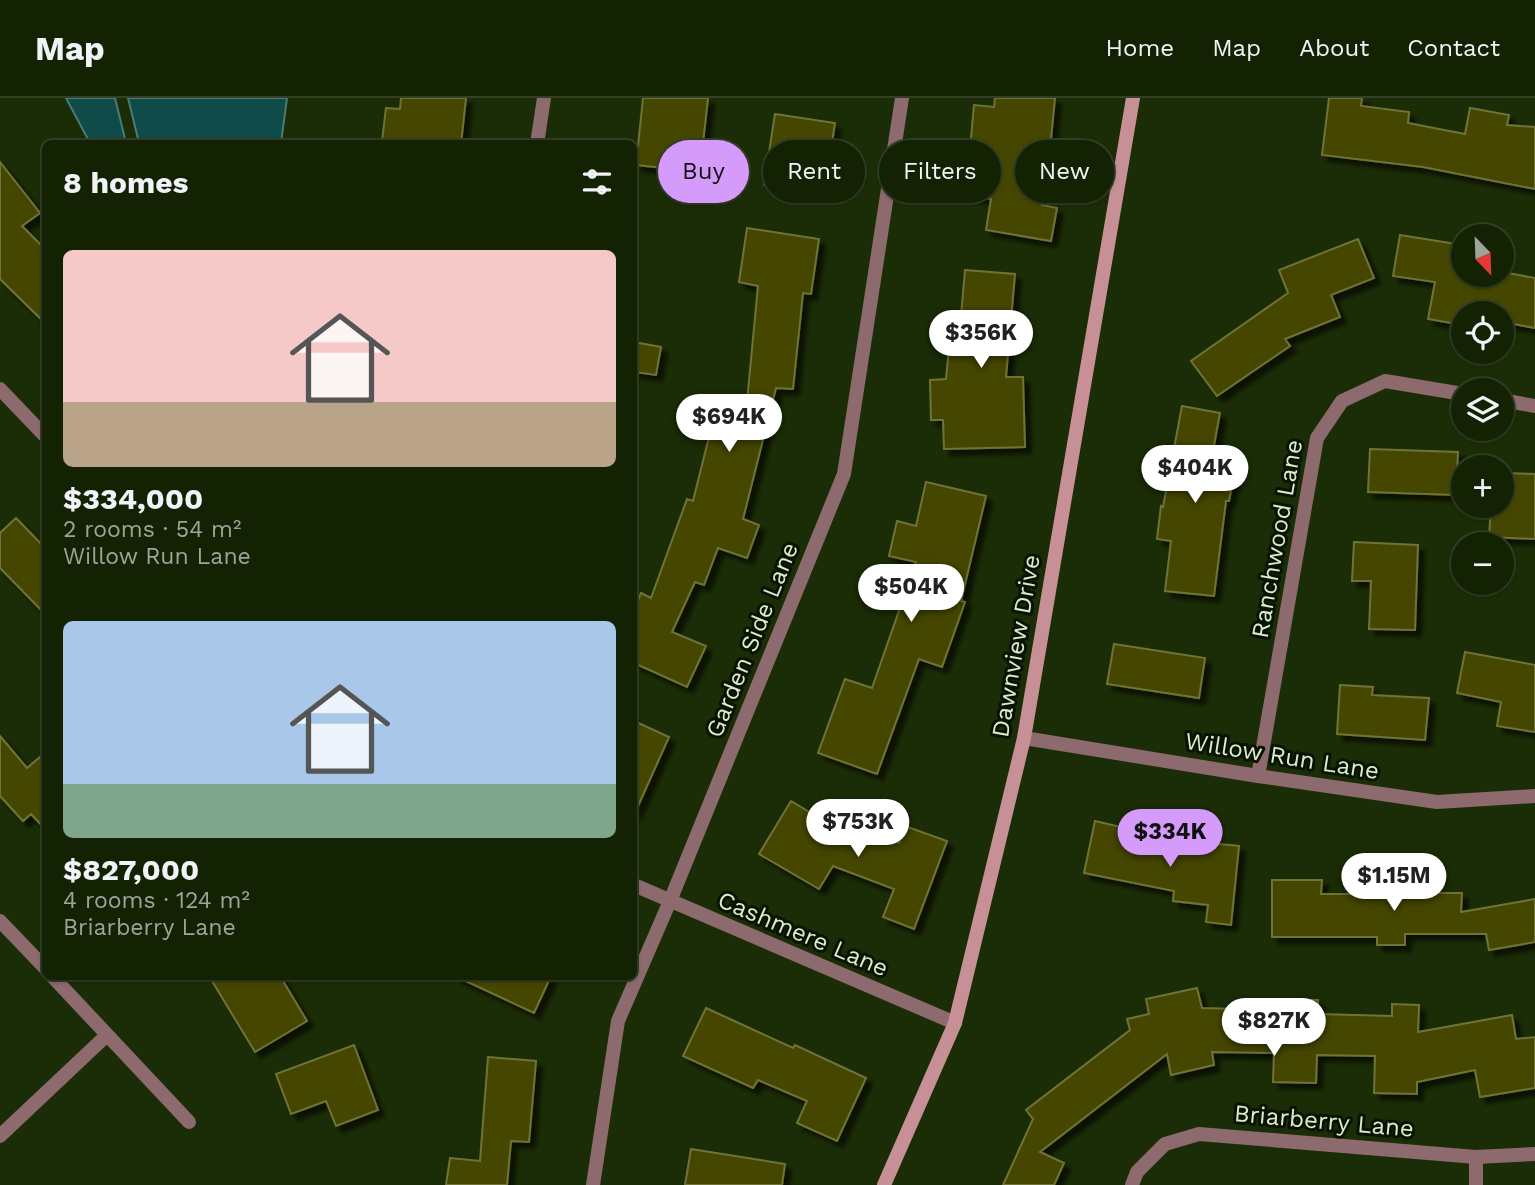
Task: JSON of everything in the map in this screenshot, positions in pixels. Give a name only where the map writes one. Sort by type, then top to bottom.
[{"type":"street","points":[[538,140],[544,98]]},
{"type":"street","name":"Garden Side Lane","points":[[637,977],[844,474],[902,98]]},
{"type":"street","name":"Dawnview Drive","points":[[884,1185],[955,1023],[1024,738],[1133,98]]},
{"type":"street","name":"Ranchwood Lane","points":[[1258,776],[1317,438],[1342,401],[1385,381],[1451,392]]},
{"type":"street","points":[[0,389],[42,433]]},
{"type":"street","points":[[1514,402],[1535,406]]},
{"type":"street","name":"Willow Run Lane","points":[[1024,738],[1437,802],[1535,796]]},
{"type":"street","name":"Cashmere Lane","points":[[637,886],[955,1023]]},
{"type":"street","points":[[0,921],[42,965]]},
{"type":"street","points":[[56,980],[189,1122]]},
{"type":"street","name":"Garden Side Lane","points":[[593,1185],[618,1021],[636,980]]},
{"type":"street","points":[[0,1136],[107,1035]]},
{"type":"street","name":"Briarberry Lane","points":[[1132,1185],[1137,1172],[1165,1144],[1199,1134],[1476,1157],[1535,1154]]},
{"type":"street","points":[[1476,1157],[1476,1185]]},
{"type":"water","points":[[66,98],[115,98],[125,140],[88,140]]},
{"type":"water","points":[[128,98],[287,98],[281,140],[138,140]]},
{"type":"building","points":[[401,98],[466,98],[461,140],[382,140],[386,108],[400,109]]},
{"type":"building","points":[[643,98],[708,98],[703,140],[658,140],[658,167],[637,165]]},
{"type":"building","points":[[995,98],[1055,98],[1051,140],[1015,140],[1015,203],[1042,203],[1057,208],[1051,241],[986,230],[990,203],[1001,203],[1001,140],[971,140],[974,105],[994,107]]},
{"type":"building","points":[[1329,98],[1362,98],[1361,106],[1409,112],[1408,123],[1465,134],[1470,108],[1509,115],[1507,125],[1535,127],[1535,189],[1423,167],[1322,155]]},
{"type":"building","points":[[775,114],[835,123],[832,140],[771,140]]},
{"type":"building","points":[[0,162],[40,213],[22,226],[42,246],[42,320],[0,279]]},
{"type":"building","points":[[747,228],[819,239],[811,294],[803,293],[793,389],[776,388],[743,519],[759,525],[747,558],[718,548],[704,585],[695,582],[672,632],[706,646],[687,687],[637,664],[637,603],[641,593],[651,598],[687,499],[693,501],[717,405],[746,412],[758,286],[739,282]]},
{"type":"building","points":[[1400,235],[1451,243],[1451,287],[1514,287],[1514,274],[1535,278],[1535,328],[1514,324],[1514,301],[1451,301],[1451,323],[1428,319],[1435,282],[1393,276]]},
{"type":"building","points":[[1358,239],[1374,278],[1331,295],[1340,317],[1285,339],[1290,346],[1217,396],[1191,361],[1288,293],[1279,270]]},
{"type":"building","points":[[965,270],[1015,274],[1006,377],[1023,377],[1025,447],[944,449],[943,420],[931,420],[930,380],[946,379],[952,315],[961,316]]},
{"type":"building","points":[[637,343],[661,347],[656,375],[637,372]]},
{"type":"building","points":[[1182,406],[1220,413],[1212,456],[1237,460],[1229,501],[1226,501],[1214,596],[1165,591],[1171,541],[1157,539],[1161,506],[1163,507]]},
{"type":"building","points":[[1370,449],[1458,452],[1458,455],[1451,455],[1451,495],[1368,492]]},
{"type":"building","points":[[1514,473],[1535,474],[1535,539],[1514,538],[1514,532],[1489,532],[1490,518],[1514,518]]},
{"type":"building","points":[[926,482],[986,496],[961,601],[965,602],[942,667],[919,659],[877,774],[818,753],[845,679],[872,688],[916,562],[889,556],[897,521],[916,526]]},
{"type":"building","points":[[16,518],[42,545],[42,611],[0,568],[0,533]]},
{"type":"building","points":[[1354,542],[1418,545],[1415,630],[1369,629],[1371,581],[1352,581]]},
{"type":"building","points":[[1114,644],[1205,658],[1199,698],[1107,684]]},
{"type":"building","points":[[1465,652],[1535,665],[1535,732],[1497,726],[1501,702],[1457,693]]},
{"type":"building","points":[[1340,685],[1373,687],[1372,695],[1429,698],[1425,740],[1337,734]]},
{"type":"building","points":[[637,722],[669,737],[637,808]]},
{"type":"building","points":[[0,736],[27,768],[42,755],[42,826],[31,814],[23,821],[0,796]]},
{"type":"building","points":[[791,801],[865,845],[870,832],[899,843],[905,826],[947,841],[914,929],[883,917],[894,889],[833,866],[819,889],[759,854]]},
{"type":"building","points":[[1095,821],[1125,828],[1122,844],[1178,855],[1180,840],[1239,846],[1231,925],[1206,922],[1208,905],[1173,901],[1174,891],[1084,873]]},
{"type":"building","points":[[1377,867],[1418,867],[1418,893],[1462,893],[1461,912],[1535,899],[1535,942],[1489,950],[1486,934],[1405,934],[1405,945],[1377,945],[1377,937],[1272,937],[1272,880],[1322,880],[1321,894],[1377,894]]},
{"type":"building","points":[[211,980],[282,980],[307,1021],[255,1052]]},
{"type":"building","points":[[464,980],[549,980],[534,1013]]},
{"type":"building","points":[[1197,988],[1202,1008],[1285,1010],[1285,1000],[1318,1000],[1318,1014],[1392,1016],[1392,1004],[1419,1005],[1418,1032],[1512,1015],[1516,1039],[1535,1037],[1535,1088],[1480,1097],[1475,1070],[1417,1082],[1417,1094],[1374,1093],[1375,1056],[1317,1055],[1316,1083],[1273,1082],[1274,1053],[1212,1052],[1214,1065],[1171,1075],[1167,1054],[1040,1152],[1064,1163],[1054,1185],[1003,1185],[1033,1119],[1026,1110],[1130,1030],[1127,1019],[1149,1014],[1146,999]]},
{"type":"building","points":[[706,1008],[866,1078],[837,1141],[797,1123],[807,1101],[758,1080],[753,1088],[683,1056]]},
{"type":"building","points":[[354,1045],[378,1110],[336,1126],[326,1101],[291,1114],[276,1074]]},
{"type":"building","points":[[488,1057],[536,1061],[529,1142],[511,1141],[507,1185],[446,1185],[450,1158],[480,1161]]},
{"type":"building","points":[[691,1149],[785,1164],[782,1185],[685,1185]]}]
